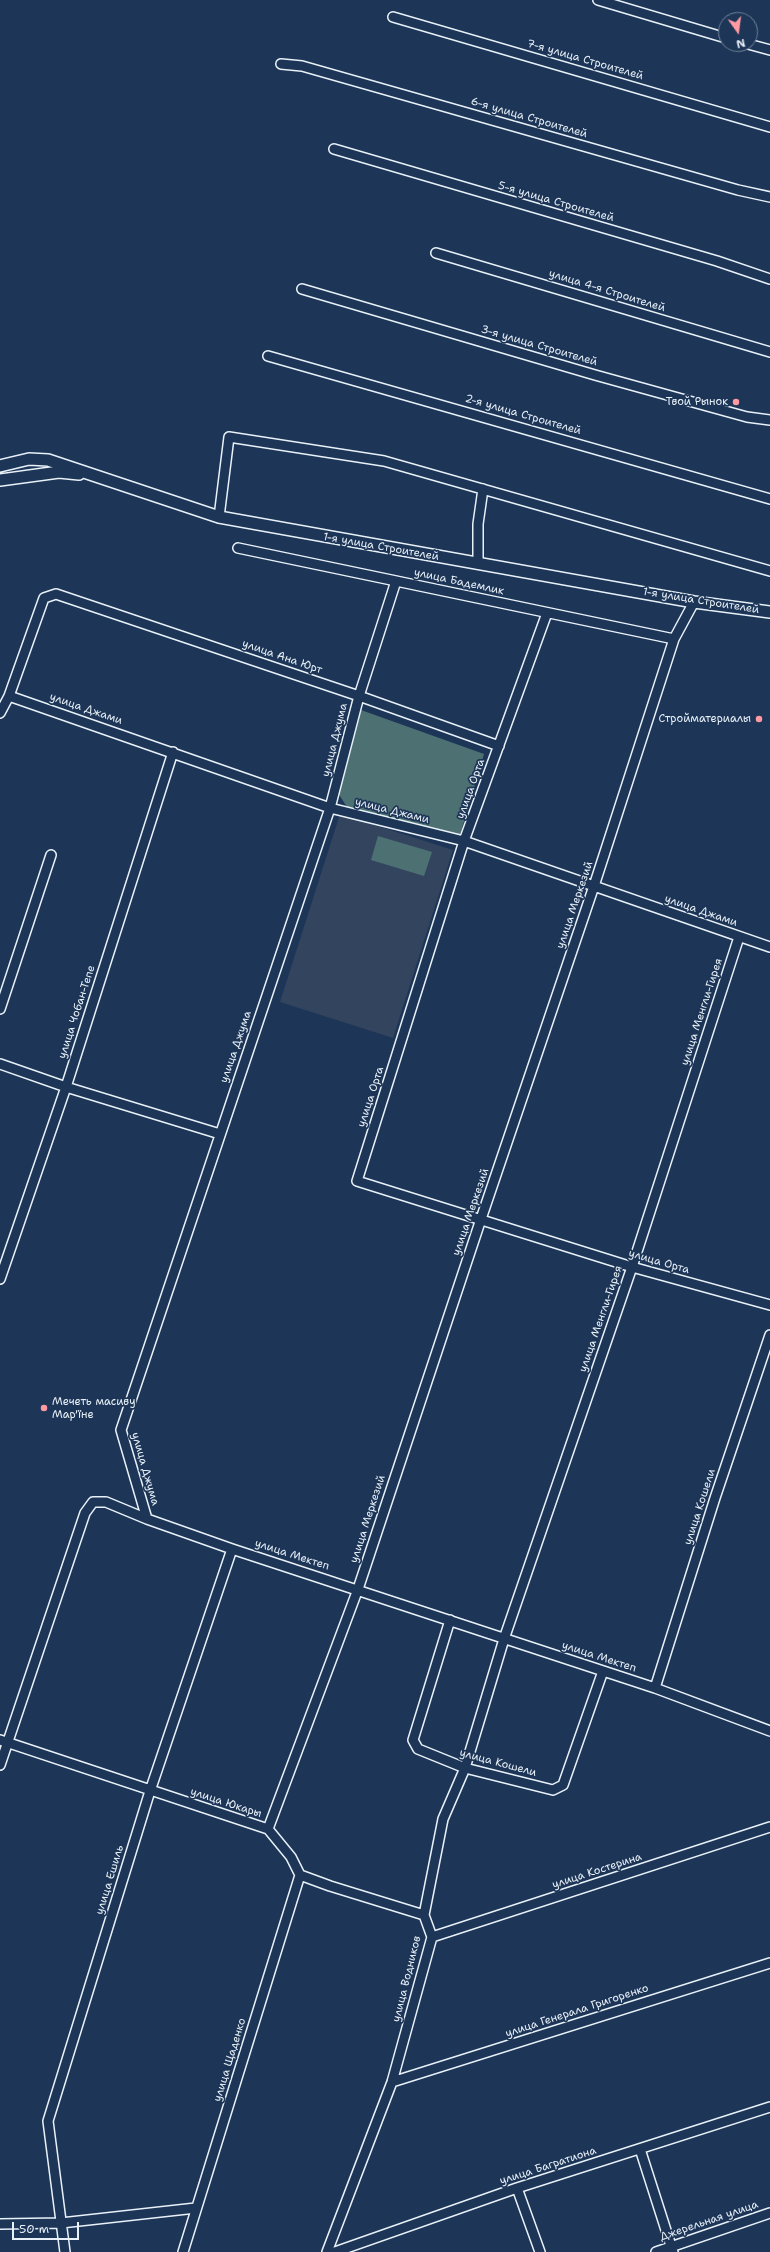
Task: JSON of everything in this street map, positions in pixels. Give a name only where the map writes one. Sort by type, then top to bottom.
[{"type":"street","points":[[598,0],[718,36]]},
{"type":"street","name":"7-я улица Строителей","points":[[393,17],[770,127]]},
{"type":"street","points":[[758,47],[770,50]]},
{"type":"street","name":"6-я улица Строителей","points":[[281,64],[302,66],[738,190],[770,197]]},
{"type":"street","name":"5-я улица Строителей","points":[[334,149],[717,261],[770,279]]},
{"type":"street","name":"улица 4-я Строителей","points":[[436,253],[770,352]]},
{"type":"street","name":"3-я улица Строителей","points":[[302,289],[739,415],[770,420]]},
{"type":"street","name":"2-я улица Строителей","points":[[268,356],[770,499]]},
{"type":"street","points":[[219,517],[229,437],[384,461],[770,571]]},
{"type":"street","name":"1-я улица Строителей","points":[[0,466],[29,459],[48,460],[219,517],[694,602],[770,612]]},
{"type":"street","points":[[0,480],[60,472],[82,474],[106,479]]},
{"type":"street","points":[[478,564],[478,524],[483,489]]},
{"type":"street","name":"улица Бадемлик","points":[[238,548],[547,614],[674,638]]},
{"type":"street","name":"улица Джума","points":[[147,1519],[121,1430],[330,808],[359,696],[396,581]]},
{"type":"street","name":"улица Ана Юрт","points":[[9,696],[44,598],[56,594],[359,696],[499,746]]},
{"type":"street","name":"улица Меркезий","points":[[268,1829],[358,1589],[481,1218],[594,886],[674,638],[694,602]]},
{"type":"street","name":"улица Орта","points":[[547,614],[464,842],[358,1181],[481,1218],[632,1267],[770,1305]]},
{"type":"street","points":[[0,714],[9,696]]},
{"type":"street","name":"улица Джами","points":[[9,696],[330,808],[464,842],[770,947]]},
{"type":"street","name":"улица Чобан-Тепе","points":[[0,1279],[66,1087],[173,752]]},
{"type":"street","points":[[0,1009],[50,855]]},
{"type":"street","name":"улица Менгли-Гирея","points":[[504,1639],[632,1267],[739,937]]},
{"type":"street","points":[[0,1064],[66,1087],[220,1134]]},
{"type":"street","name":"улица Кошели","points":[[655,1688],[715,1498],[770,1335]]},
{"type":"street","name":"улица Мектеп","points":[[0,1765],[4,1741],[84,1513],[93,1502],[106,1502],[147,1519],[232,1549],[358,1589],[504,1639],[655,1688],[770,1731]]},
{"type":"street","name":"улица Ешиль","points":[[65,2252],[48,2121],[150,1791],[232,1549]]},
{"type":"street","name":"улица Кошели","points":[[450,1620],[413,1740],[418,1749],[465,1768],[553,1790],[563,1785],[603,1671]]},
{"type":"street","points":[[300,1875],[330,1886],[424,1915],[443,1819],[465,1768],[504,1639]]},
{"type":"street","name":"улица Юкары","points":[[4,1741],[150,1791],[268,1829],[291,1857],[300,1875]]},
{"type":"street","name":"улица Костерина","points":[[432,1937],[770,1827]]},
{"type":"street","name":"улица Щаденко","points":[[183,2252],[300,1875]]},
{"type":"street","name":"улица Водников","points":[[327,2252],[392,2082],[432,1937],[424,1915]]},
{"type":"street","name":"улица Генерала Григоренко","points":[[392,2082],[770,1963]]},
{"type":"street","name":"улица Багратиона","points":[[335,2252],[517,2188],[640,2150],[770,2107]]},
{"type":"street","points":[[640,2150],[672,2249]]},
{"type":"street","points":[[517,2188],[540,2252]]},
{"type":"street","points":[[0,2224],[61,2223],[196,2208]]},
{"type":"street","name":"Джерельная улица","points":[[656,2252],[672,2249],[770,2213]]},
{"type":"shaded area","points":[[340,814],[453,850],[393,1038],[280,1002]]},
{"type":"green space","points":[[361,710],[484,754],[460,835],[347,807],[338,793]]},
{"type":"green space","points":[[378,836],[432,852],[424,876],[371,860]]},
{"type":"place","name":"Твой Рынок","points":[[736,402]]},
{"type":"place","name":"Стройматериалы","points":[[759,719]]},
{"type":"place","name":"Мечеть масиву Мар'їне","points":[[44,1408]]}]
